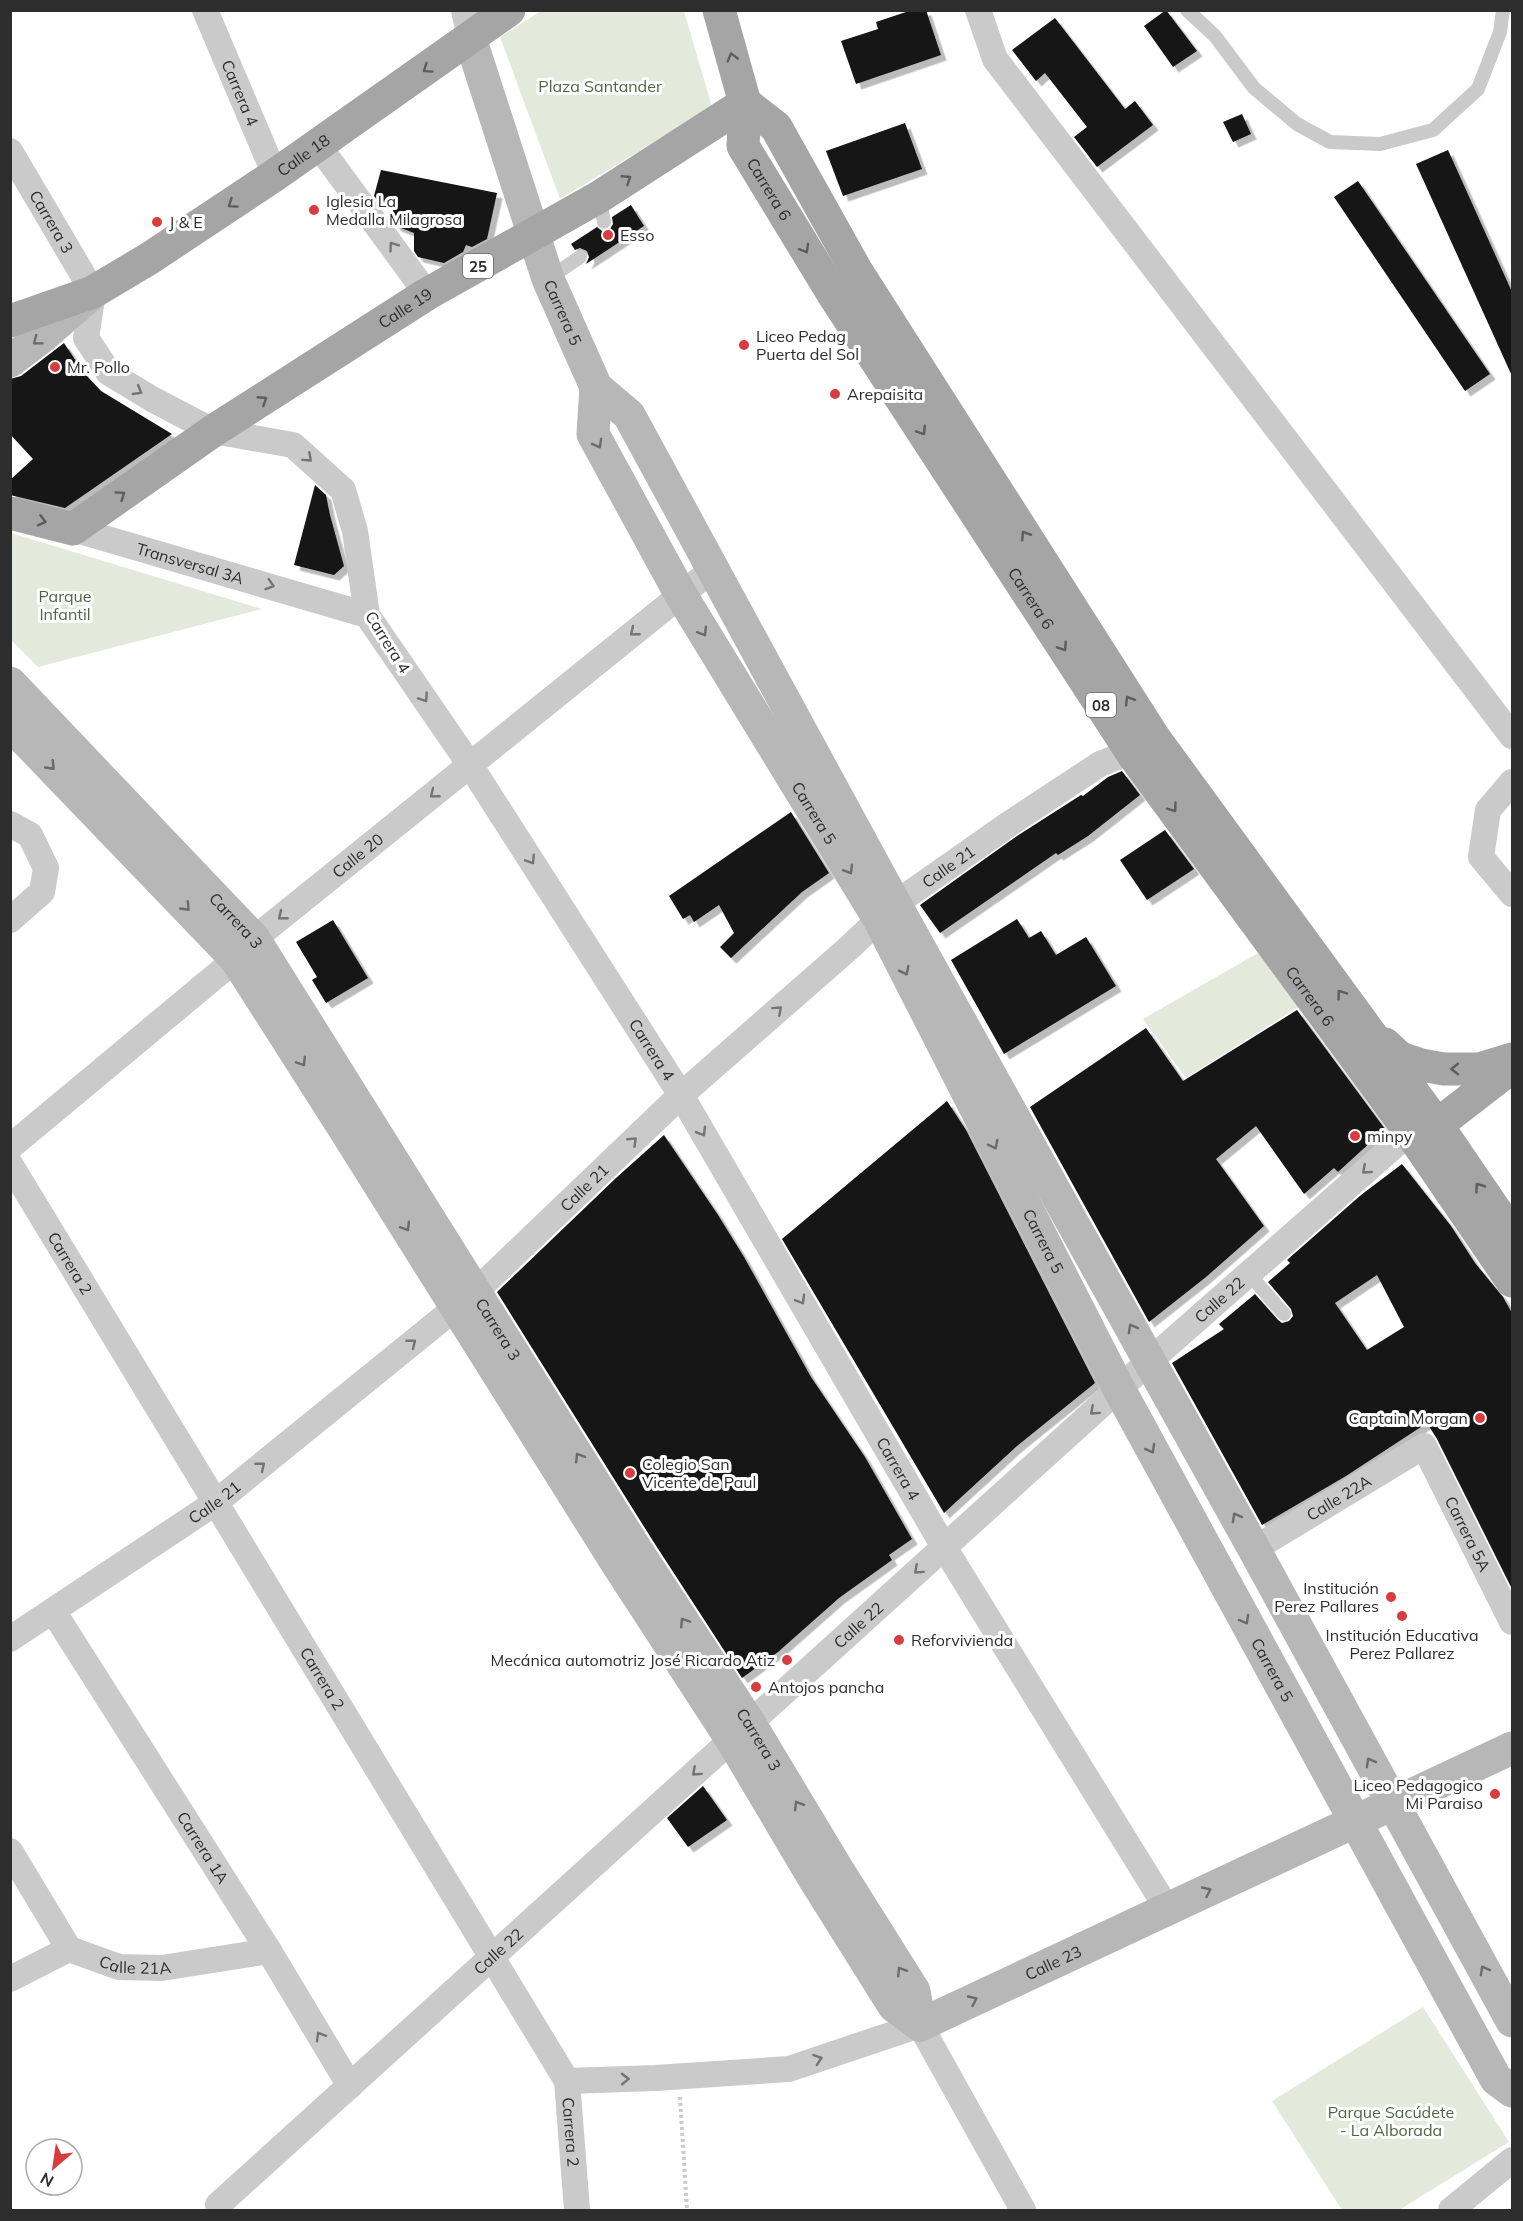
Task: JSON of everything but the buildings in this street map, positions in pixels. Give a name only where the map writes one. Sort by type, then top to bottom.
[{"type":"main road","name":"Calle 18","points":[[10,321],[93,292],[150,258],[318,145],[467,24],[508,10]]},
{"type":"main road","points":[[719,10],[745,103]]},
{"type":"main road","name":"Calle 19","points":[[73,529],[213,431],[428,294],[533,236],[602,210],[745,103]]},
{"type":"main road","name":"Carrera 6","points":[[745,103],[776,127],[856,270],[1144,747],[1423,1129],[1512,1235]]},
{"type":"main road","name":"Transversal 3A","points":[[10,513],[73,529]]},
{"type":"main road","name":"Carrera 6","points":[[1144,747],[1364,1025],[1512,1281]]},
{"type":"main road","points":[[1364,1025],[1400,1058],[1421,1065],[1444,1069],[1479,1069],[1512,1059]]},
{"type":"main road","name":"Calle 22","points":[[1423,1129],[1512,1067]]},
{"type":"street","name":"Carrera 4","points":[[205,10],[275,175]]},
{"type":"street","points":[[978,10],[995,59],[1512,736]]},
{"type":"street","name":"Carrera 5","points":[[467,24],[548,279],[596,387],[629,415],[712,569],[887,911],[1119,1389],[1496,2079],[1512,2091]]},
{"type":"street","points":[[318,145],[428,294]]},
{"type":"street","name":"Carrera 3","points":[[10,151],[93,292]]},
{"type":"street","name":"Carrera 4","points":[[93,292],[86,338],[109,373],[213,431],[293,445],[344,490],[355,531],[367,615],[470,765],[681,1095],[944,1546],[1168,1910]]},
{"type":"street","name":"Calle 18","points":[[10,361],[43,336],[93,292]]},
{"type":"street","name":"Carrera 5","points":[[596,387],[593,434],[681,595],[887,911],[1149,1360],[1512,2021]]},
{"type":"street","name":"Transversal 3A","points":[[73,529],[367,615]]},
{"type":"street","name":"Calle 20","points":[[10,1147],[245,949],[712,569]]},
{"type":"street","name":"Carrera 3","points":[[13,701],[245,949],[628,1558],[741,1732],[825,1873],[894,2006],[920,2025],[1023,2211]]},
{"type":"street","name":"Calle 21","points":[[10,1639],[215,1503],[466,1299],[681,1095],[887,911],[1009,824],[1100,764],[1144,747]]},
{"type":"street","points":[[1512,782],[1488,810],[1481,857],[1512,894]]},
{"type":"street","points":[[10,824],[30,835],[46,867],[42,892],[10,920]]},
{"type":"street","name":"Calle 22","points":[[218,2205],[1149,1360],[1423,1129]]},
{"type":"street","name":"Carrera 2","points":[[10,1164],[567,2081],[577,2211]]},
{"type":"street","name":"Calle 22A","points":[[1254,1549],[1424,1446]]},
{"type":"street","name":"Carrera 5A","points":[[1424,1446],[1512,1622]]},
{"type":"street","name":"Carrera 1A","points":[[53,1611],[269,1951],[350,2086]]},
{"type":"street","name":"Calle 23","points":[[567,2081],[656,2078],[789,2069],[920,2025],[1512,1748]]},
{"type":"street","points":[[10,1851],[69,1949],[10,1979]]},
{"type":"street","name":"Calle 21A","points":[[69,1949],[119,1967],[162,1968],[269,1951]]},
{"type":"street","points":[[1451,2211],[1512,2160]]},
{"type":"lane","points":[[1187,10],[1215,36],[1254,88],[1297,124],[1330,142],[1380,144],[1433,130],[1478,89],[1500,32],[1503,10]]},
{"type":"lane","points":[[548,279],[580,257]]},
{"type":"lane","points":[[1256,1282],[1284,1314]]},
{"type":"path","points":[[678,2076],[687,2211]]},
{"type":"green space","name":"Plaza Santander","points":[[541,11],[684,11],[712,107],[560,199],[500,37]]},
{"type":"green space","name":"Parque Infantil","points":[[11,533],[262,609],[38,667],[11,640]]},
{"type":"green space","points":[[1258,953],[1300,1006],[1186,1078],[1143,1019]]},
{"type":"green space","name":"Parque Sacúdete - La Alborada","points":[[1423,2007],[1509,2142],[1399,2210],[1342,2210],[1272,2101]]},
{"type":"place","name":"Iglesia La Medalla Milagrosa","points":[[314,210]]},
{"type":"place","name":"J & E","points":[[157,222]]},
{"type":"place","name":"Esso","points":[[608,235]]},
{"type":"place","name":"Liceo Pedag Puerta del Sol","points":[[744,345]]},
{"type":"place","name":"Mr. Pollo","points":[[55,367]]},
{"type":"place","name":"Arepaisita","points":[[835,394]]},
{"type":"place","name":"minpy","points":[[1355,1136]]},
{"type":"place","name":"Captain Morgan","points":[[1480,1418]]},
{"type":"place","name":"Colegio San Vicente de Paul","points":[[630,1473]]},
{"type":"place","name":"Institución Perez Pallares","points":[[1391,1597]]},
{"type":"place","name":"Institución Educativa Perez Pallarez","points":[[1402,1616]]},
{"type":"place","name":"Reforvivienda","points":[[899,1640]]},
{"type":"place","name":"Mecánica automotriz José Ricardo Atiz","points":[[787,1660]]},
{"type":"place","name":"Antojos pancha","points":[[756,1687]]},
{"type":"place","name":"Liceo Pedagogico Mi Paraiso","points":[[1495,1794]]}]
